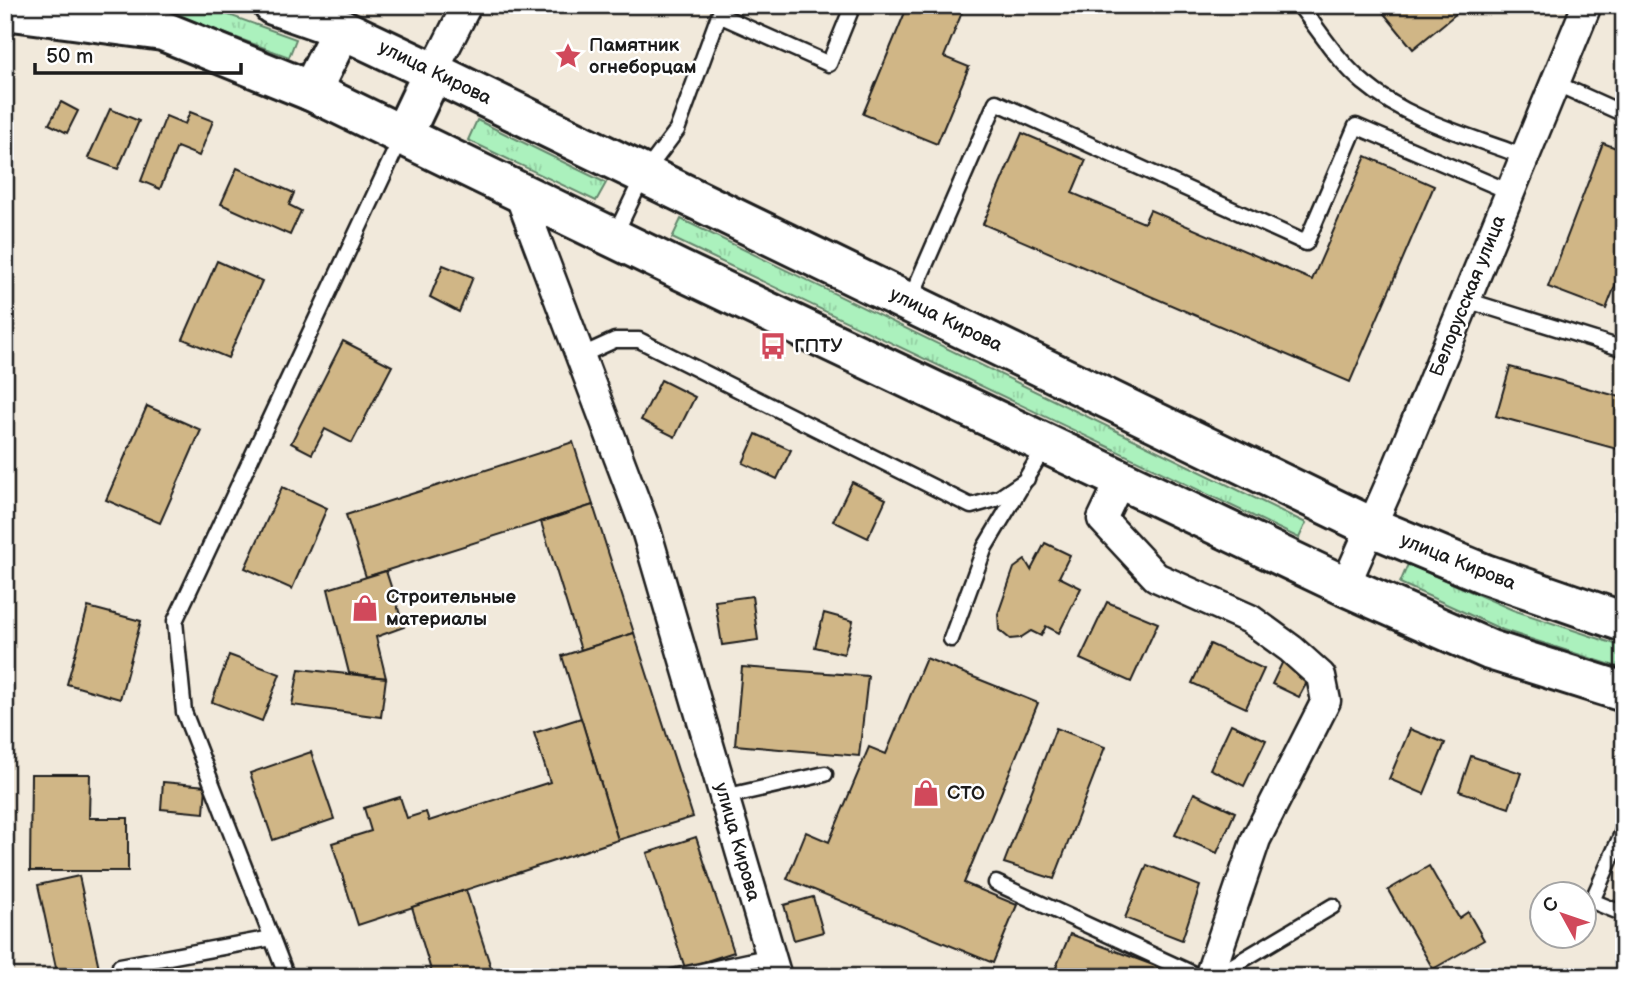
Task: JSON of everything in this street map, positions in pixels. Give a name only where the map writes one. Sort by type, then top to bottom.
[{"type":"main road","name":"улица Кирова","points":[[273,5],[346,17],[433,72],[1372,527],[1485,574],[1624,622]]},
{"type":"main road","points":[[5,10],[163,32],[312,90],[614,238],[1345,586],[1490,650],[1624,692]]},
{"type":"main road","points":[[312,90],[346,17]]},
{"type":"main road","points":[[403,135],[433,72]]},
{"type":"street","points":[[433,72],[467,5]]},
{"type":"street","name":"Белорусская улица","points":[[1345,586],[1372,527],[1587,5]]},
{"type":"street","name":"улица Кирова","points":[[517,191],[646,530],[774,966]]},
{"type":"street","points":[[1121,480],[1102,519],[1156,577],[1250,619],[1291,649],[1321,676],[1326,701],[1256,839],[1212,977]]},
{"type":"lane","points":[[614,238],[644,174],[677,130],[719,15],[829,64],[853,5]]},
{"type":"lane","points":[[1299,5],[1340,60],[1365,84],[1430,123],[1525,157]]},
{"type":"lane","points":[[1555,83],[1624,114]]},
{"type":"lane","points":[[909,302],[996,102],[1306,243],[1356,126],[1510,192]]},
{"type":"lane","points":[[287,977],[184,712],[176,621],[403,135]]},
{"type":"lane","points":[[1466,300],[1624,349]]},
{"type":"lane","points":[[580,356],[614,340],[639,340],[971,506],[999,498],[1027,479]]},
{"type":"lane","points":[[951,639],[985,548],[1046,444]]},
{"type":"lane","points":[[724,797],[825,774]]},
{"type":"lane","points":[[1624,829],[1592,901],[1624,914]]},
{"type":"lane","points":[[996,883],[1200,977]]},
{"type":"lane","points":[[1212,977],[1333,906]]},
{"type":"lane","points":[[120,966],[272,938]]},
{"type":"lane","points":[[673,977],[774,966]]},
{"type":"green space","points":[[113,5],[201,5],[296,39],[289,57],[180,17]]},
{"type":"green space","points":[[477,120],[606,183],[596,201],[468,140]]},
{"type":"green space","points":[[681,219],[1306,523],[1299,538],[672,238]]},
{"type":"green space","points":[[1408,564],[1513,610],[1624,647],[1624,669],[1503,630],[1400,583]]},
{"type":"building","points":[[908,5],[965,5],[944,57],[969,67],[937,144],[863,114]]},
{"type":"building","points":[[1377,5],[1450,5],[1457,13],[1413,49]]},
{"type":"building","points":[[61,102],[78,111],[67,133],[49,124]]},
{"type":"building","points":[[110,109],[139,121],[118,169],[88,158]]},
{"type":"building","points":[[190,112],[213,121],[199,156],[177,147],[160,189],[141,181],[166,116],[185,124]]},
{"type":"building","points":[[1022,133],[1086,160],[1072,193],[1144,223],[1150,210],[1312,280],[1366,156],[1434,186],[1350,382],[983,224]]},
{"type":"building","points":[[1603,143],[1624,151],[1624,263],[1606,309],[1548,287]]},
{"type":"building","points":[[237,168],[294,193],[289,205],[301,211],[290,235],[221,204]]},
{"type":"building","points":[[217,261],[262,281],[228,358],[183,339]]},
{"type":"building","points":[[443,265],[473,277],[459,312],[430,297]]},
{"type":"building","points":[[343,341],[392,366],[352,443],[325,429],[312,454],[291,443]]},
{"type":"building","points":[[1510,367],[1624,398],[1624,451],[1496,416]]},
{"type":"building","points":[[661,380],[695,397],[675,437],[641,420]]},
{"type":"building","points":[[147,406],[201,430],[160,523],[106,500]]},
{"type":"building","points":[[756,434],[791,450],[777,479],[743,463]]},
{"type":"building","points":[[573,442],[593,505],[366,577],[346,515]]},
{"type":"building","points":[[852,482],[886,499],[868,538],[833,521]]},
{"type":"building","points":[[282,487],[327,508],[292,589],[245,568]]},
{"type":"building","points":[[593,505],[634,633],[581,650],[541,522]]},
{"type":"building","points":[[1045,543],[1070,555],[1059,577],[1081,588],[1059,633],[1046,626],[1041,636],[1031,631],[1020,638],[1010,639],[999,630],[998,614],[1014,568],[1025,560],[1031,570]]},
{"type":"building","name":"Строительные материалы","points":[[386,571],[404,627],[376,637],[386,678],[349,673],[328,589]]},
{"type":"building","points":[[752,596],[758,640],[722,645],[715,601]]},
{"type":"building","points":[[1107,602],[1158,623],[1131,682],[1080,659]]},
{"type":"building","points":[[88,607],[141,621],[120,699],[67,684]]},
{"type":"building","points":[[824,613],[853,621],[844,654],[815,647]]},
{"type":"building","points":[[634,633],[693,817],[618,840],[562,656]]},
{"type":"building","points":[[1210,644],[1264,669],[1246,708],[1192,683]]},
{"type":"building","points":[[229,655],[280,674],[262,721],[212,702]]},
{"type":"building","name":"СТО","points":[[926,658],[1038,703],[964,883],[1017,905],[993,963],[787,879],[806,832],[829,842],[869,747],[886,754]]},
{"type":"building","points":[[1283,661],[1311,675],[1299,697],[1272,684]]},
{"type":"building","points":[[742,667],[868,676],[859,756],[735,745]]},
{"type":"building","points":[[299,669],[386,678],[381,717],[292,705]]},
{"type":"building","points":[[581,718],[618,840],[358,925],[332,843],[371,831],[364,808],[400,797],[407,818],[426,812],[429,821],[550,782],[534,733]]},
{"type":"building","points":[[1231,724],[1266,740],[1244,786],[1210,769]]},
{"type":"building","points":[[1056,728],[1105,747],[1054,879],[1004,863]]},
{"type":"building","points":[[1410,729],[1445,743],[1424,794],[1389,779]]},
{"type":"building","points":[[311,752],[334,819],[273,840],[250,773]]},
{"type":"building","points":[[1471,756],[1521,773],[1509,808],[1459,791]]},
{"type":"building","points":[[31,774],[90,774],[89,818],[128,818],[128,871],[30,871]]},
{"type":"building","points":[[163,782],[206,786],[204,813],[161,809]]},
{"type":"building","points":[[1194,793],[1235,812],[1217,853],[1175,835]]},
{"type":"building","points":[[696,837],[734,952],[685,968],[647,853]]},
{"type":"building","points":[[1147,865],[1200,886],[1182,940],[1125,918]]},
{"type":"building","points":[[1429,866],[1459,918],[1468,912],[1484,940],[1433,969],[1388,890]]},
{"type":"building","points":[[79,876],[101,977],[58,977],[38,885]]},
{"type":"building","points":[[466,890],[494,977],[433,977],[412,907]]},
{"type":"building","points":[[813,897],[823,932],[794,940],[784,905]]},
{"type":"building","points":[[1070,934],[1169,971],[1166,977],[1052,977]]},
{"type":"building","points":[[234,971],[234,977],[182,977],[181,972]]},
{"type":"place","name":"Памятник огнеборцам","points":[[568,56]]},
{"type":"place","name":"ГПТУ","points":[[773,346]]},
{"type":"place","name":"Строительные материалы","points":[[365,608]]},
{"type":"place","name":"СТО","points":[[926,793]]}]
